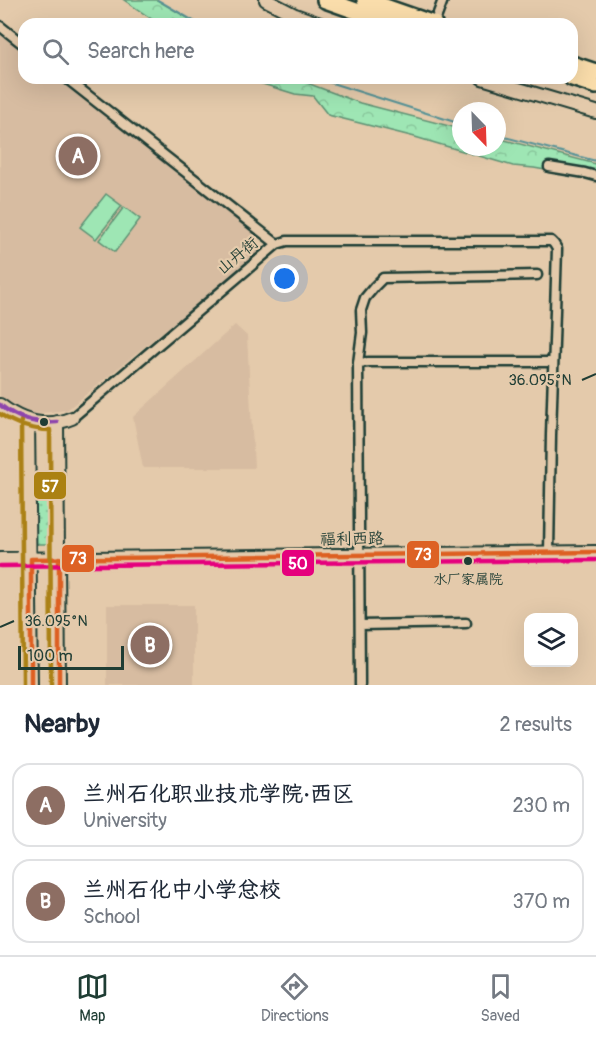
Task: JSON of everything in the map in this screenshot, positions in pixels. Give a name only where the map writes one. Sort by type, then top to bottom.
[{"type":"highway","points":[[325,0],[376,18]]},
{"type":"highway","points":[[365,0],[429,18]]},
{"type":"highway","points":[[578,66],[596,72]]},
{"type":"highway","points":[[578,80],[596,86]]},
{"type":"main road","points":[[266,0],[303,18]]},
{"type":"main road","points":[[502,84],[596,112]]},
{"type":"main road","name":"山丹街","points":[[0,405],[14,416],[34,423],[65,421],[72,418]]},
{"type":"main road","points":[[28,421],[31,685]]},
{"type":"main road","points":[[57,422],[60,685]]},
{"type":"main road","name":"福利西路","points":[[0,559],[596,552]]},
{"type":"street","points":[[437,18],[443,0]]},
{"type":"street","points":[[0,26],[18,40]]},
{"type":"street","points":[[74,84],[277,244]]},
{"type":"street","points":[[549,167],[596,176]]},
{"type":"street","name":"山丹街","points":[[72,418],[277,244],[287,241],[547,240],[557,249],[553,362]]},
{"type":"street","points":[[360,685],[358,363],[362,333],[361,310],[365,298],[383,278],[537,275]]},
{"type":"street","points":[[358,363],[553,362],[549,553]]},
{"type":"street","points":[[360,625],[466,623]]},
{"type":"shaded area","points":[[0,33],[18,47],[18,84],[65,84],[255,234],[259,253],[67,410],[24,415],[0,396]]},
{"type":"shaded area","points":[[235,325],[247,336],[254,468],[143,468],[133,417]]},
{"type":"shaded area","points":[[107,605],[194,605],[194,685],[107,685]]},
{"type":"green space","points":[[124,0],[157,0],[188,18],[150,18]]},
{"type":"green space","points":[[263,84],[310,84],[360,103],[452,127],[452,148],[328,115],[313,96],[295,94]]},
{"type":"green space","points":[[506,140],[596,164],[596,179],[534,168],[513,166],[479,156],[506,156]]},
{"type":"green space","points":[[106,194],[122,206],[96,239],[80,227]]},
{"type":"green space","points":[[124,207],[140,219],[115,252],[99,240]]},
{"type":"green space","points":[[33,499],[54,499],[55,544],[34,544]]},
{"type":"waterway","points":[[158,0],[189,18]]},
{"type":"waterway","points":[[335,84],[452,121]]},
{"type":"waterway","points":[[506,137],[596,161]]},
{"type":"transit line","points":[[0,405],[27,420],[57,422]]},
{"type":"transit line","name":"57","points":[[0,414],[24,426],[50,430],[51,685]]},
{"type":"transit line","name":"57","points":[[21,421],[23,685]]},
{"type":"transit line","name":"73","points":[[31,685],[31,559],[596,552]]},
{"type":"transit line","name":"73","points":[[59,558],[59,685]]},
{"type":"transit line","name":"50","points":[[0,566],[596,560]]},
{"type":"place","name":"兰州石化职业技术学院·西区","points":[[78,156]]},
{"type":"place","name":"水厂家属院","points":[[468,561]]},
{"type":"place","name":"兰州石化中小学总校","points":[[150,645]]}]
